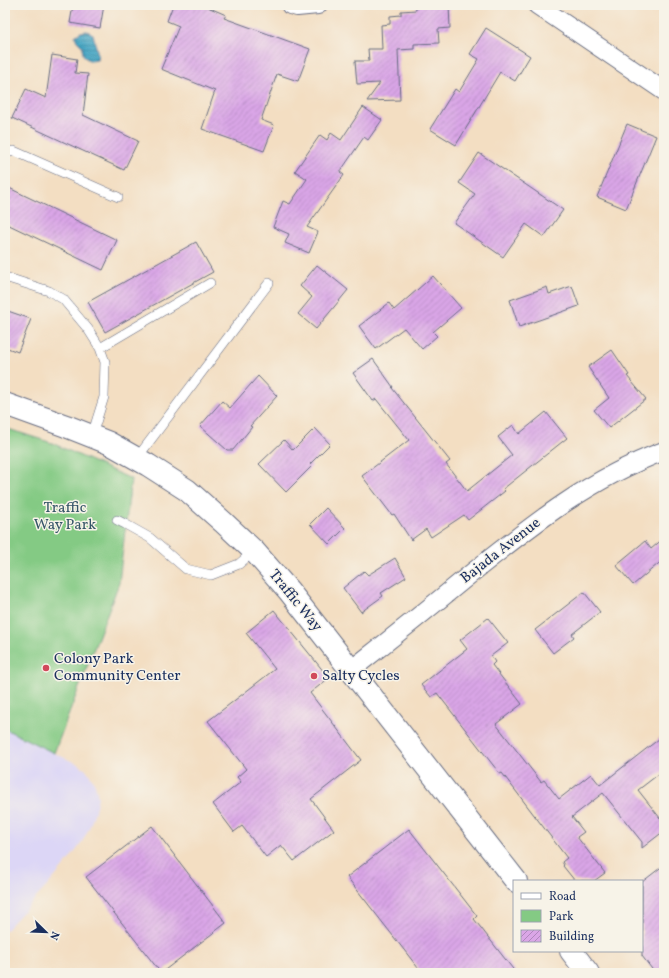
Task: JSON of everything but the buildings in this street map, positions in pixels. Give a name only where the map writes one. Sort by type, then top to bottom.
[{"type":"street","points":[[290,5],[297,7],[318,5]]},
{"type":"street","points":[[537,5],[664,91]]},
{"type":"street","name":"Traffic Way","points":[[5,404],[92,435],[110,443],[137,458],[187,490],[223,522],[254,551],[289,591],[515,880]]},
{"type":"street","name":"Bajada Avenue","points":[[351,670],[528,528],[567,500],[609,476],[652,455],[664,451]]},
{"type":"street","points":[[572,952],[588,973]]},
{"type":"lane","points":[[5,153],[14,151],[118,197]]},
{"type":"lane","points":[[5,277],[49,291],[63,299],[88,329],[100,348],[105,362],[104,397],[92,435]]},
{"type":"lane","points":[[100,348],[210,283]]},
{"type":"lane","points":[[137,458],[269,283]]},
{"type":"lane","points":[[117,520],[150,538],[186,569],[211,575],[239,564],[254,551]]},
{"type":"shaded area","name":"Traffic Way Park","points":[[5,428],[52,443],[131,479],[119,583],[54,753],[80,765],[89,773],[95,784],[98,797],[95,811],[90,826],[81,844],[69,860],[5,931]]},
{"type":"green space","name":"Traffic Way Park","points":[[5,428],[52,443],[131,479],[119,583],[54,753],[5,729]]},
{"type":"water","points":[[87,31],[93,34],[98,55],[97,60],[91,61],[85,57],[83,54],[83,47],[77,41],[75,36],[81,32]]},
{"type":"place","name":"Colony Park Community Center","points":[[46,668]]},
{"type":"place","name":"Salty Cycles","points":[[314,676]]}]
